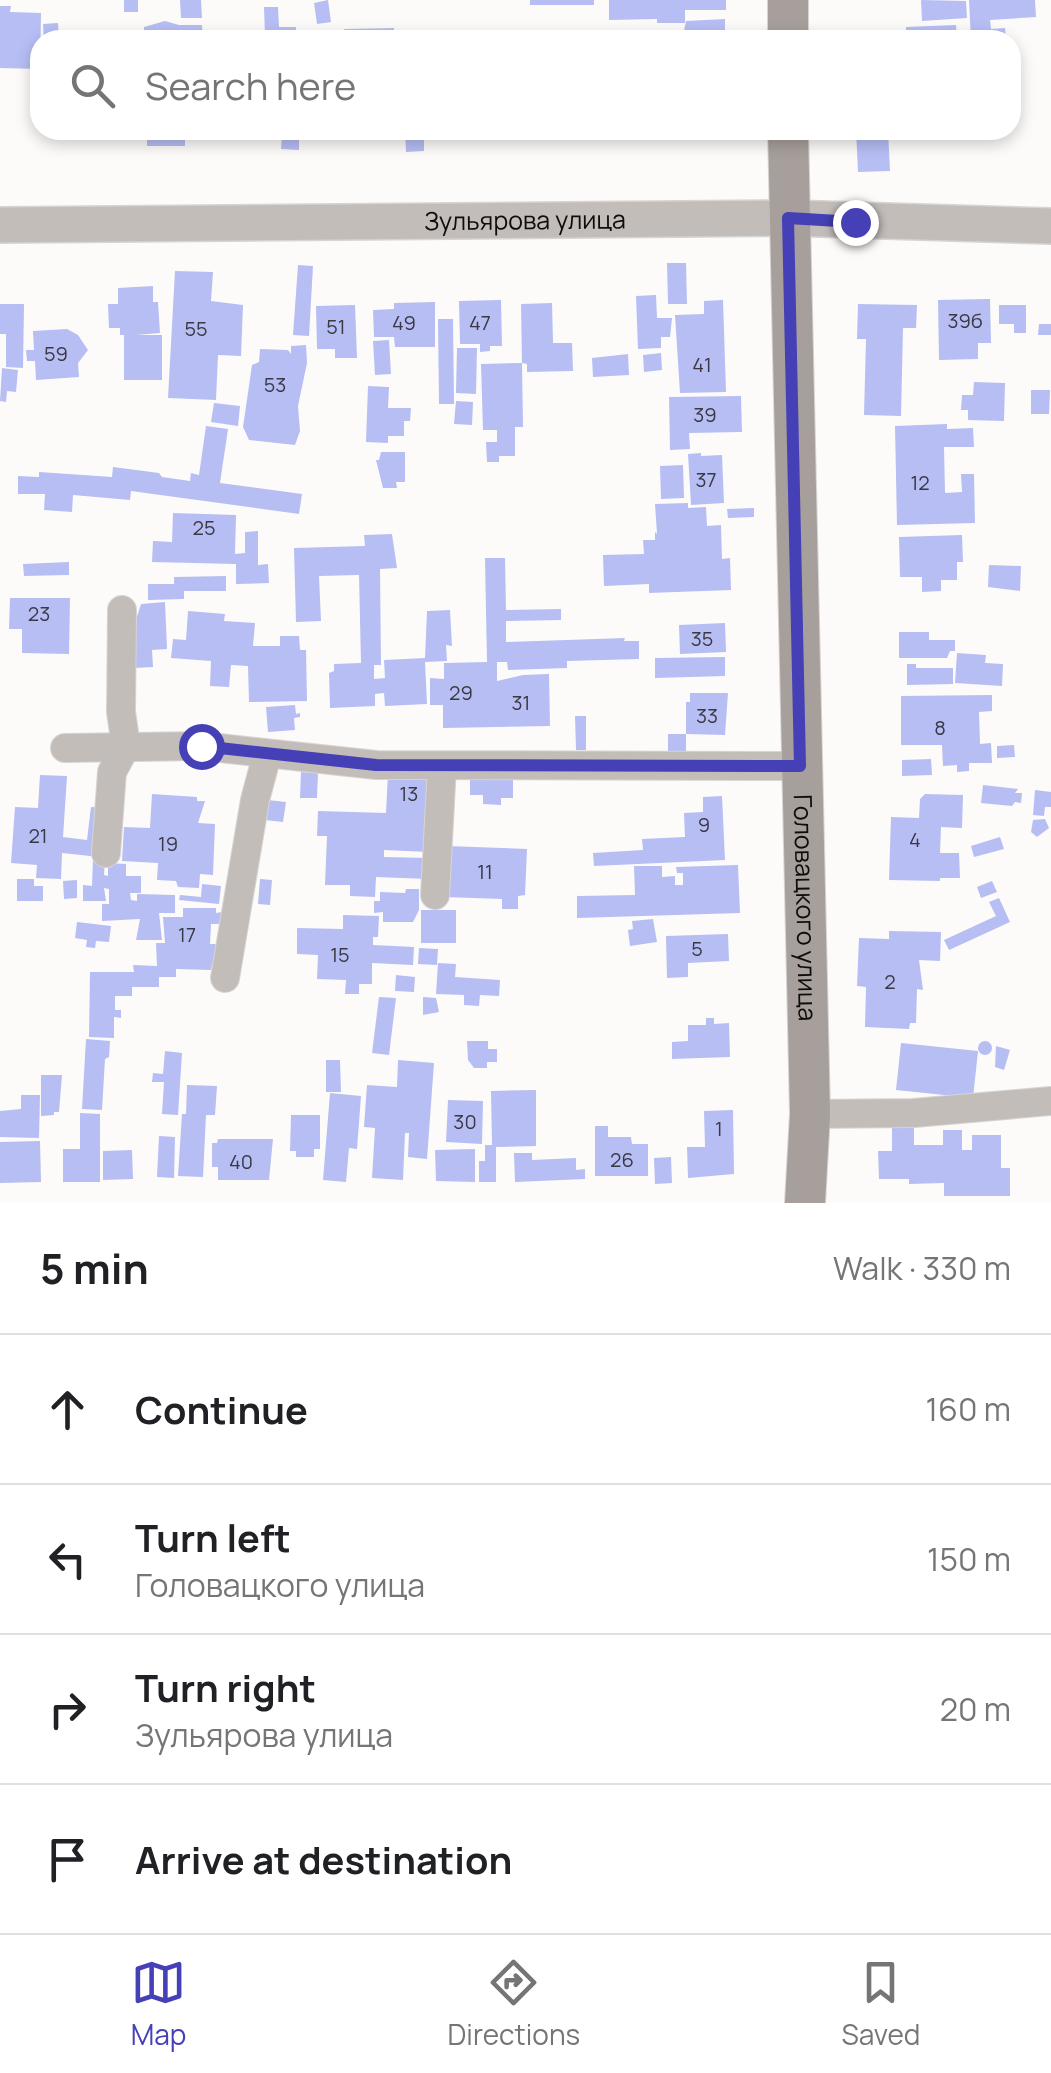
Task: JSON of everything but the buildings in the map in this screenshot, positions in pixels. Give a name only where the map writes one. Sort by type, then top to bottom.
[{"type":"main road","points":[[788,0],[788,30]]},
{"type":"main road","name":"Головацкого улица","points":[[788,140],[810,1114],[804,1203]]},
{"type":"street","name":"Зульярова улица","points":[[0,226],[788,218],[1051,226]]},
{"type":"street","points":[[106,853],[112,772],[126,746],[121,712],[122,610]]},
{"type":"street","points":[[65,748],[201,746],[376,765],[800,766]]},
{"type":"street","points":[[226,978],[255,800],[267,755]]},
{"type":"street","points":[[434,895],[442,766]]},
{"type":"street","points":[[810,1114],[914,1113],[1051,1101]]},
{"type":"route","points":[[201,746],[376,765],[800,766],[788,218],[855,222]]}]
